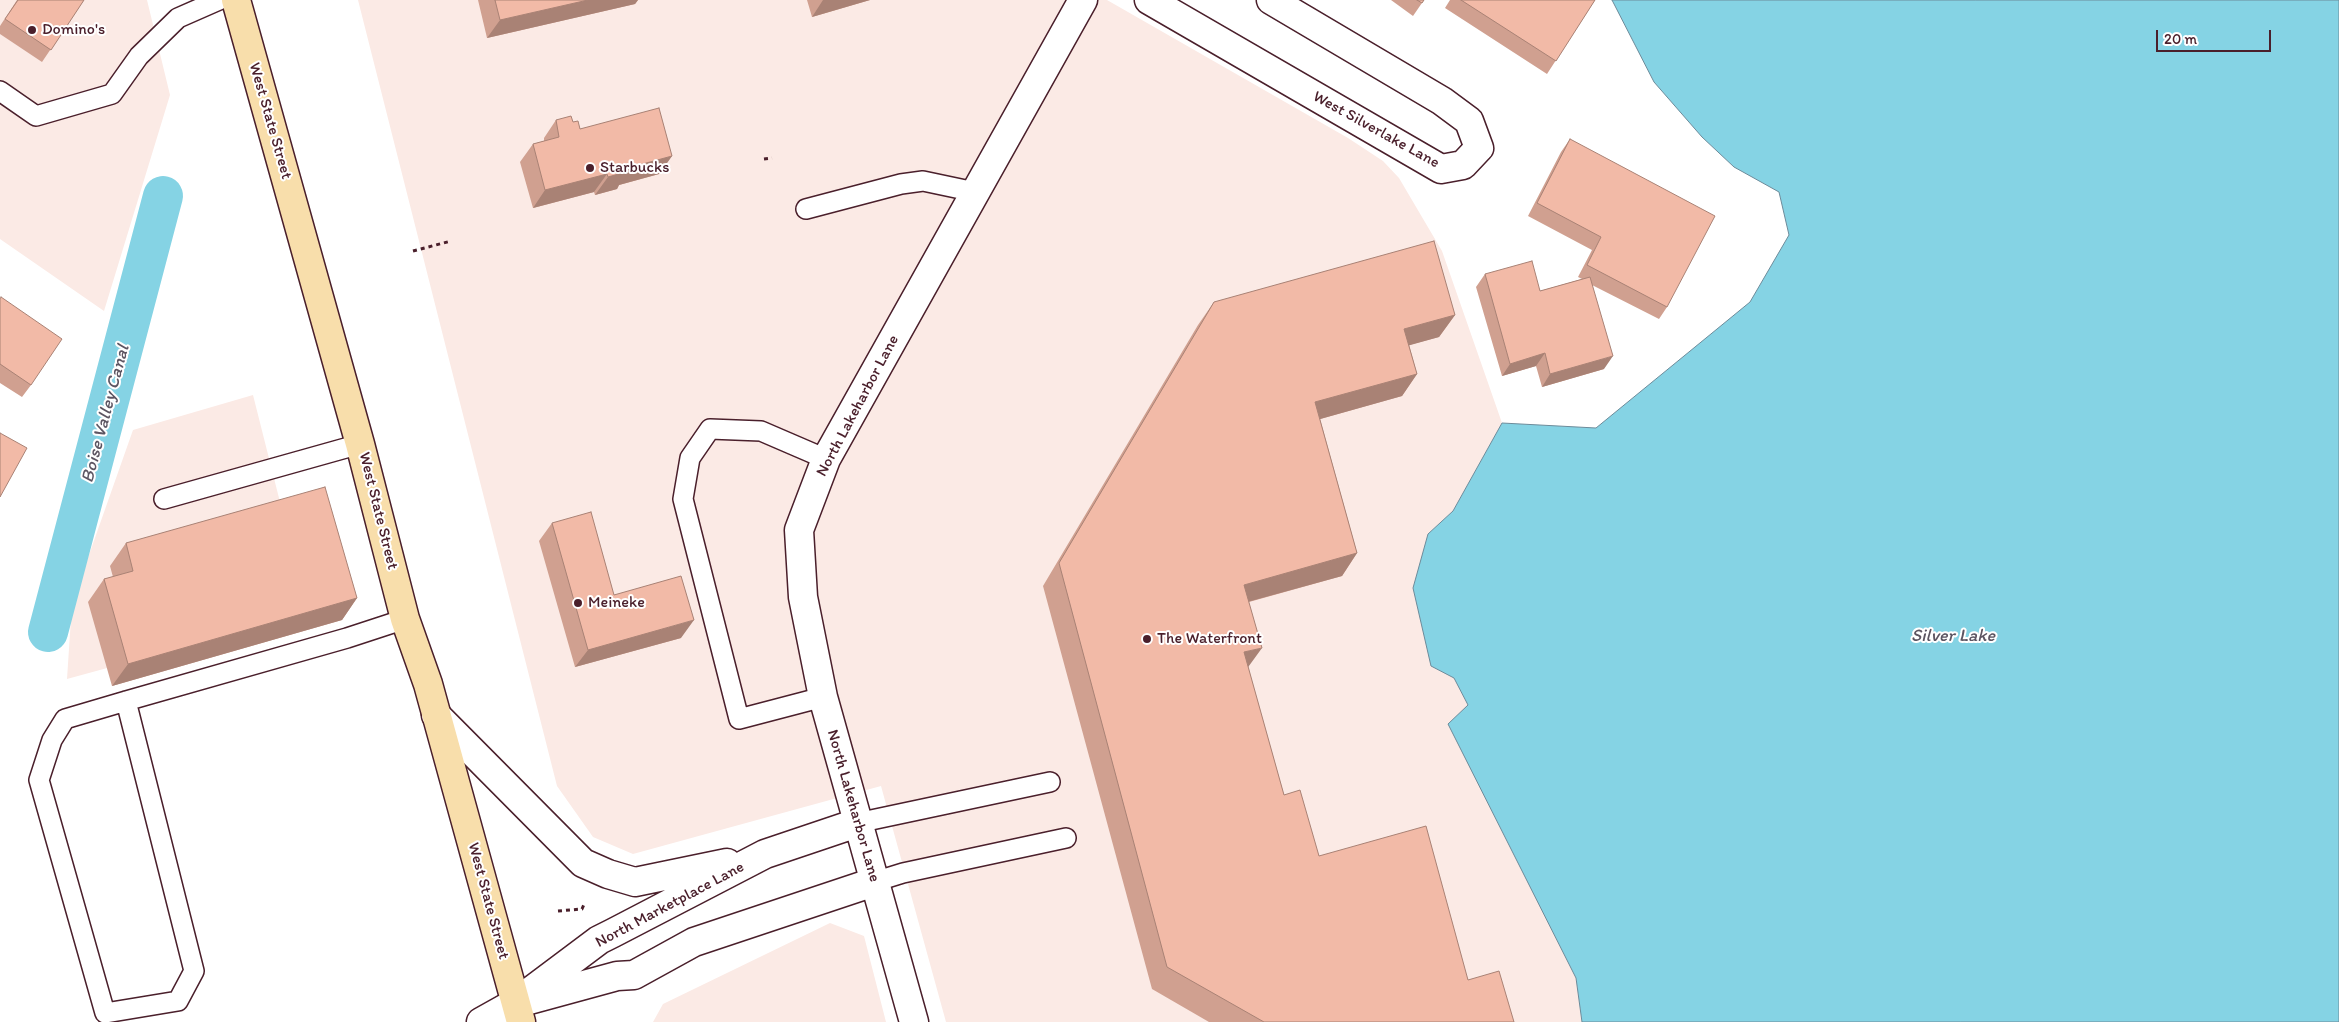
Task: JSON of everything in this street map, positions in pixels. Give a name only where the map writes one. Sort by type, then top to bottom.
[{"type":"main road","name":"West State Street","points":[[236,0],[360,444],[405,619],[436,714],[518,1013]]},
{"type":"street","name":"North Lakeharbor Lane","points":[[914,1022],[823,697],[802,597],[799,530],[826,459],[1083,0]]},
{"type":"street","name":"West Silverlake Lane","points":[[1149,0],[1441,168],[1463,165],[1479,148],[1469,121],[1442,101],[1271,0]]},
{"type":"street","points":[[436,714],[583,863],[608,874],[635,882],[765,854]]},
{"type":"street","name":"North Marketplace Lane","points":[[518,1013],[599,940],[765,854],[857,823]]},
{"type":"street","points":[[481,1022],[518,1013],[618,976],[634,975],[694,942],[874,882]]},
{"type":"lane","points":[[0,91],[36,116],[112,94],[139,56],[178,18],[218,0]]},
{"type":"lane","points":[[806,209],[901,184],[922,182],[975,192]]},
{"type":"lane","points":[[823,697],[739,718],[683,498],[690,458],[710,429],[761,431],[826,459]]},
{"type":"lane","points":[[164,499],[360,444]]},
{"type":"lane","points":[[126,701],[194,970],[178,1001],[104,1013],[39,780],[52,740],[65,720],[126,701],[405,619]]},
{"type":"lane","points":[[857,823],[1050,782]]},
{"type":"lane","points":[[874,882],[903,873],[1066,838]]},
{"type":"path","points":[[764,160],[772,158]]},
{"type":"path","points":[[413,251],[451,241]]},
{"type":"path","points":[[558,912],[582,909],[588,895]]},
{"type":"shaded area","points":[[0,0],[147,0],[170,95],[104,311],[0,239]]},
{"type":"shaded area","points":[[358,0],[1107,0],[1348,138],[1383,161],[1399,178],[1442,251],[1502,423],[1453,511],[1428,534],[1431,665],[1454,678],[1468,705],[1576,978],[1582,1022],[946,1022],[881,786],[633,854],[593,837],[557,786]]},
{"type":"shaded area","points":[[253,395],[308,613],[67,679],[72,603],[133,430]]},
{"type":"shaded area","points":[[830,923],[864,936],[886,1022],[653,1022],[663,1004]]},
{"type":"water","name":"Silver Lake","points":[[1612,0],[2339,0],[2339,1022],[1582,1022],[1576,978],[1448,724],[1468,705],[1454,678],[1431,666],[1413,588],[1428,534],[1453,511],[1502,423],[1596,428],[1750,302],[1789,235],[1779,192],[1734,167],[1702,137],[1654,82]]},
{"type":"building","name":"Domino's","points":[[18,0],[84,0],[51,50],[5,19]]},
{"type":"building","points":[[495,0],[588,0],[500,20]]},
{"type":"building","points":[[1461,0],[1595,0],[1556,61]]},
{"type":"building","name":"Starbucks","points":[[659,108],[672,156],[628,168],[629,171],[608,177],[607,174],[545,190],[533,144],[559,137],[556,120],[571,116],[573,122],[578,121],[580,129]]},
{"type":"building","points":[[1570,139],[1715,216],[1667,307],[1587,265],[1601,237],[1537,203]]},
{"type":"building","name":"The Waterfront","points":[[1434,241],[1455,315],[1404,329],[1417,374],[1315,402],[1357,553],[1244,585],[1262,648],[1244,652],[1284,795],[1300,790],[1319,856],[1426,826],[1468,980],[1499,971],[1514,1022],[1264,1022],[1167,967],[1059,563],[1214,302]]},
{"type":"building","points":[[1532,261],[1540,291],[1590,277],[1613,356],[1550,374],[1545,353],[1510,364],[1485,274]]},
{"type":"building","points":[[1,297],[62,339],[31,385],[0,364]]},
{"type":"building","points":[[0,433],[27,448],[0,497]]},
{"type":"building","points":[[325,487],[357,598],[128,664],[104,579],[133,571],[126,543]]},
{"type":"building","points":[[591,512],[614,595],[681,576],[694,620],[588,650],[552,523]]},
{"type":"waterway","name":"Boise Valley Canal","points":[[48,632],[163,196]]},
{"type":"place","name":"Domino's","points":[[32,30]]},
{"type":"place","name":"Starbucks","points":[[590,168]]},
{"type":"place","name":"Meineke","points":[[578,603]]},
{"type":"place","name":"The Waterfront","points":[[1147,639]]}]
